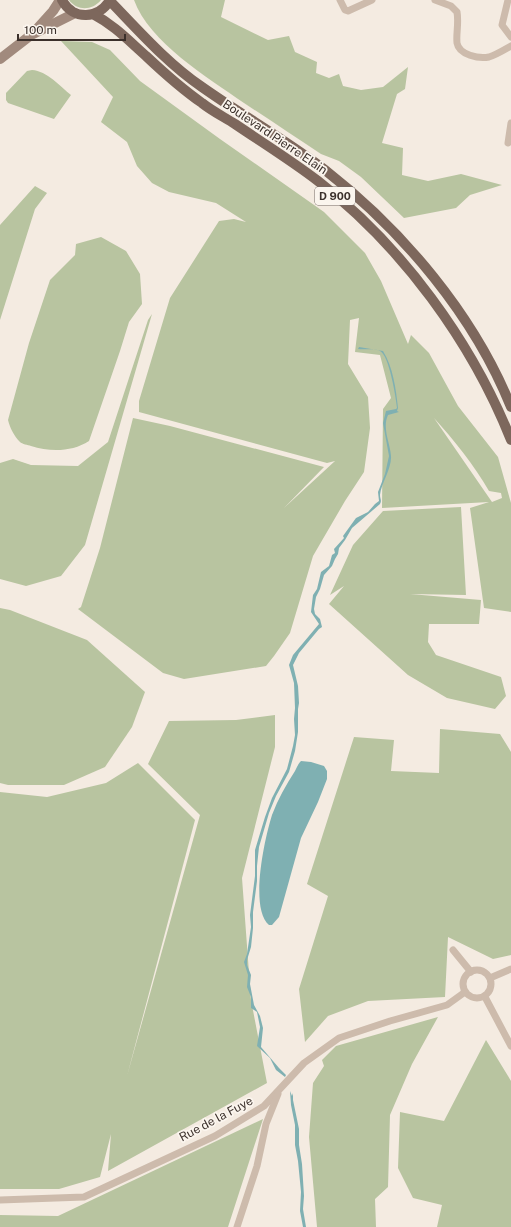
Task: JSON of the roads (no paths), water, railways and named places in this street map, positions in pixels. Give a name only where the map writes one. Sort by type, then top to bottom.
[{"type":"main road","points":[[61,0],[75,13],[87,15],[100,12],[110,1]]},
{"type":"main road","name":"Boulevard Pierre Elain","points":[[110,1],[141,34],[180,70],[202,87],[325,170],[373,212],[444,290],[475,336],[502,385],[511,408]]},
{"type":"main road","name":"Boulevard Pierre Elain","points":[[94,14],[110,24],[171,80],[203,104],[271,147],[319,182],[353,212],[391,250],[418,281],[449,322],[502,418],[511,440]]},
{"type":"main road","points":[[502,385],[511,396]]},
{"type":"street","points":[[0,59],[31,35],[61,0]]},
{"type":"street","points":[[340,0],[345,10],[348,11],[372,0]]},
{"type":"street","points":[[435,0],[451,6],[457,12],[457,45],[464,53],[488,57],[511,46]]},
{"type":"street","points":[[508,0],[502,25],[511,37]]},
{"type":"street","points":[[31,35],[75,13]]},
{"type":"street","points":[[508,142],[511,123]]},
{"type":"street","points":[[453,950],[471,972]]},
{"type":"street","points":[[490,978],[511,969]]},
{"type":"street","points":[[480,970],[488,974],[490,978],[492,982],[490,990],[485,997],[472,998],[463,988],[464,978],[471,972],[480,970]]},
{"type":"street","name":"Rue de la Fuye","points":[[0,1200],[84,1197],[215,1136],[264,1106],[304,1063],[338,1038],[390,1021],[447,1006],[465,992]]},
{"type":"street","points":[[485,997],[511,1046]]},
{"type":"street","points":[[237,1227],[257,1166],[266,1124],[279,1090]]},
{"type":"water","points":[[359,347],[374,349],[358,349]]},
{"type":"water","points":[[378,350],[383,351],[392,371],[398,408],[397,411],[399,412],[388,415],[386,420],[386,430],[391,456],[390,466],[381,491],[380,504],[352,528],[339,548],[338,554],[332,566],[324,575],[316,597],[314,609],[315,614],[320,619],[322,627],[299,653],[293,665],[298,686],[299,703],[298,732],[295,751],[289,772],[269,813],[259,847],[253,928],[247,965],[251,975],[250,984],[254,1005],[260,1016],[263,1028],[261,1047],[286,1075],[285,1077],[276,1070],[270,1058],[257,1046],[260,1027],[257,1012],[251,1008],[251,997],[247,987],[248,975],[244,962],[247,954],[251,927],[250,915],[255,876],[255,850],[272,798],[287,769],[293,746],[295,735],[294,683],[289,665],[293,655],[319,624],[311,612],[313,595],[317,589],[321,572],[329,566],[332,555],[335,553],[334,549],[344,538],[343,536],[356,518],[368,512],[379,501],[378,492],[385,474],[389,456],[383,423],[386,411],[397,408],[394,386],[389,368],[383,354]]},
{"type":"water","points":[[301,761],[324,766],[327,771],[327,779],[301,838],[279,917],[272,925],[269,925],[263,916],[260,904],[259,889],[260,872],[266,839],[272,815],[277,803]]},
{"type":"water","points":[[290,1091],[292,1096],[293,1093],[299,1129],[304,1196],[303,1209],[306,1227],[303,1227],[300,1211],[301,1192],[295,1145],[295,1125]]}]
